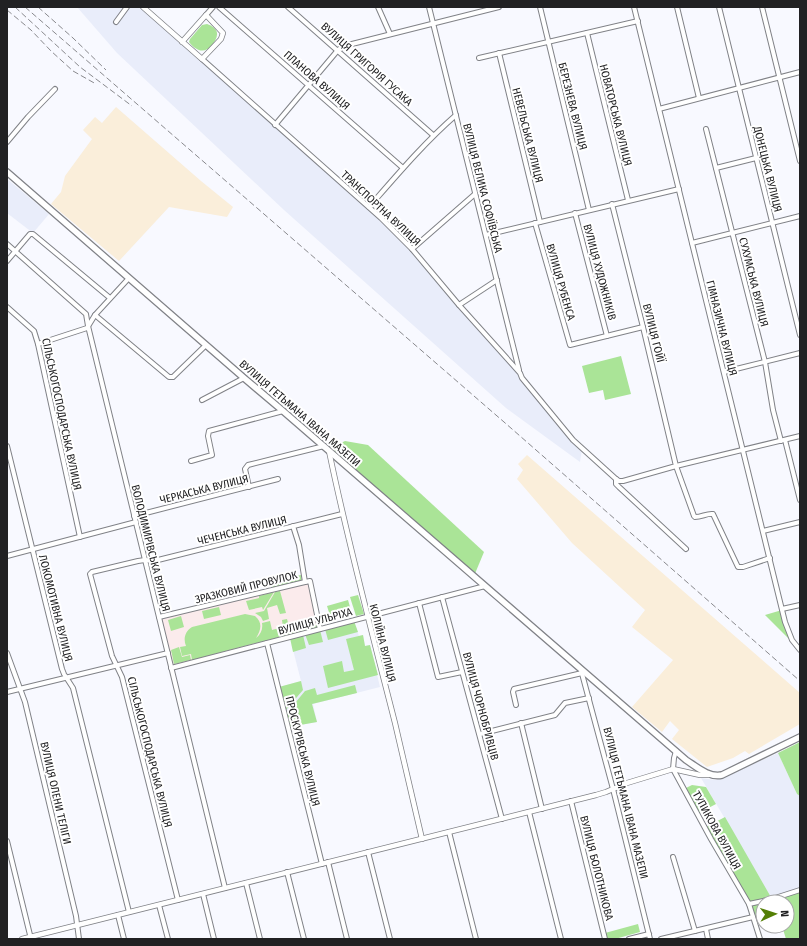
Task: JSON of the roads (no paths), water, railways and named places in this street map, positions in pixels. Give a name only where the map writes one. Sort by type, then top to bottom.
[{"type":"main road","name":"ВУЛИЦЯ ГЕТЬМАНА ІВАНА МАЗЕПИ","points":[[7,172],[486,586],[581,671],[676,751],[701,770],[712,775]]},
{"type":"main road","points":[[712,775],[722,775],[800,737]]},
{"type":"street","points":[[116,22],[127,7]]},
{"type":"street","name":"ТРАНСПОРТНА ВУЛИЦЯ","points":[[144,7],[369,207],[412,249],[459,305],[520,373],[522,378],[573,440],[616,479],[616,484],[619,487],[686,549]]},
{"type":"street","points":[[182,42],[213,7]]},
{"type":"street","name":"ПЛАНОВА ВУЛИЦЯ","points":[[219,7],[403,168]]},
{"type":"street","name":"ВУЛИЦЯ ГРИГОРІЯ ГУСАКА","points":[[288,7],[433,135]]},
{"type":"street","points":[[378,7],[390,34]]},
{"type":"street","name":"ВУЛИЦЯ ВЕЛИКА СОФІЇВСЬКА","points":[[429,7],[520,373]]},
{"type":"street","points":[[275,125],[338,50],[344,46],[499,7]]},
{"type":"street","name":"БЕРЕЗНЕВА ВУЛИЦЯ","points":[[540,7],[589,210]]},
{"type":"street","name":"ГІМНАЗИЧНА ВУЛИЦЯ","points":[[634,7],[782,609],[788,632],[800,650]]},
{"type":"street","points":[[677,7],[699,98]]},
{"type":"street","name":"ДОНЕЦЬКА ВУЛИЦЯ","points":[[719,7],[800,335]]},
{"type":"street","points":[[762,7],[800,161]]},
{"type":"street","points":[[202,59],[223,36],[222,31],[206,15]]},
{"type":"street","points":[[479,58],[638,21]]},
{"type":"street","name":"НОВАТОРСЬКА ВУЛИЦЯ","points":[[587,33],[628,200]]},
{"type":"street","name":"НЕВЕЛЬСЬКА ВУЛИЦЯ","points":[[498,54],[537,222]]},
{"type":"street","points":[[659,108],[800,72]]},
{"type":"street","points":[[7,142],[28,117],[55,89]]},
{"type":"street","points":[[369,207],[433,135],[456,115]]},
{"type":"street","name":"СУХУМСЬКА ВУЛИЦЯ","points":[[706,129],[765,362],[773,410],[800,500]]},
{"type":"street","points":[[716,168],[756,158]]},
{"type":"street","points":[[486,235],[679,189]]},
{"type":"street","points":[[412,249],[476,194]]},
{"type":"street","name":"ВУЛИЦЯ ГОЙЇ","points":[[612,204],[676,466],[694,516],[699,517],[710,513],[713,514],[738,567],[743,567],[770,558]]},
{"type":"street","name":"ВУЛИЦЯ ХУДОЖНИКІВ","points":[[575,213],[607,336]]},
{"type":"street","points":[[692,243],[800,216]]},
{"type":"street","name":"ВУЛИЦЯ РУБЕНСА","points":[[537,222],[570,345],[607,336]]},
{"type":"street","points":[[7,261],[30,234],[33,234],[110,298]]},
{"type":"street","name":"ВОЛОДИМИРІВСЬКА ВУЛИЦЯ","points":[[7,244],[86,314],[225,888]]},
{"type":"street","points":[[38,344],[87,328],[95,315],[129,278]]},
{"type":"street","points":[[459,305],[497,280]]},
{"type":"street","name":"СІЛЬСЬКОГОСПОДАРСЬКА ВУЛИЦЯ","points":[[7,307],[34,331],[80,537]]},
{"type":"street","points":[[95,315],[169,377],[173,377],[206,345]]},
{"type":"street","points":[[607,336],[643,327]]},
{"type":"street","points":[[724,372],[800,353]]},
{"type":"street","points":[[202,400],[244,378]]},
{"type":"street","points":[[191,461],[212,455],[208,436],[209,431],[283,411]]},
{"type":"street","points":[[616,479],[623,481],[676,466],[800,436]]},
{"type":"street","name":"ЛОКОМОТИВНА ВУЛИЦЯ","points":[[7,446],[62,669],[73,688],[129,912]]},
{"type":"street","points":[[249,487],[245,469],[248,465],[324,446]]},
{"type":"street","name":"КОЛІЙНА ВУЛИЦЯ","points":[[329,451],[342,514],[395,724],[422,839]]},
{"type":"street","name":"ЧЕРКАСЬКА ВУЛИЦЯ","points":[[134,516],[278,479]]},
{"type":"street","name":"ЧЕЧЕНСЬКА ВУЛИЦЯ","points":[[145,560],[154,561],[342,514]]},
{"type":"street","points":[[7,556],[136,522]]},
{"type":"street","points":[[763,531],[800,522]]},
{"type":"street","name":"ЗРАЗКОВИЙ ПРОВУЛОК","points":[[159,618],[305,582],[299,544],[293,526]]},
{"type":"street","name":"СІЛЬСЬКОГОСПОДАРСЬКА ВУЛИЦЯ","points":[[145,560],[92,572],[90,574],[112,656],[122,677],[178,900]]},
{"type":"street","points":[[305,582],[310,581],[320,629]]},
{"type":"street","name":"ВУЛИЦЯ УЛЬРІХА","points":[[172,668],[486,586]]},
{"type":"street","name":"ВУЛИЦЯ ЧОРНОБРИВЦІВ","points":[[442,597],[502,819]]},
{"type":"street","points":[[419,603],[438,677],[462,672]]},
{"type":"street","points":[[782,609],[800,605]]},
{"type":"street","name":"ПРОСКУРІВСЬКА ВУЛИЦЯ","points":[[267,643],[322,864]]},
{"type":"street","points":[[7,692],[168,652]]},
{"type":"street","name":"ВУЛИЦЯ ОЛЕНИ ТЕЛІГИ","points":[[7,653],[25,702],[76,916],[79,939]]},
{"type":"street","points":[[516,706],[513,692],[514,689],[581,671]]},
{"type":"street","name":"ВУЛИЦЯ ГЕТЬМАНА ІВАНА МАЗЕПИ","points":[[581,671],[613,790],[649,937]]},
{"type":"street","points":[[480,734],[555,715],[565,703],[588,698]]},
{"type":"street","points":[[521,723],[542,809]]},
{"type":"street","points":[[673,769],[676,751]]},
{"type":"street","points":[[22,939],[31,938],[159,904],[542,809],[613,790],[627,782],[673,769],[700,775],[712,775]]},
{"type":"street","name":"ТУПИКОВА ВУЛИЦЯ","points":[[673,769],[711,840],[749,904],[760,939]]},
{"type":"street","name":"ВУЛИЦЯ БОЛОТНИКОВА","points":[[571,801],[605,939]]},
{"type":"street","points":[[529,812],[561,939]]},
{"type":"street","points":[[449,832],[476,939]]},
{"type":"street","points":[[7,841],[31,938]]},
{"type":"street","points":[[368,852],[390,939]]},
{"type":"street","points":[[673,857],[695,932]]},
{"type":"street","points":[[328,862],[347,939]]},
{"type":"street","points":[[288,872],[304,939]]},
{"type":"street","points":[[246,883],[260,939]]},
{"type":"street","points":[[749,904],[772,899],[800,890]]},
{"type":"street","points":[[203,894],[214,939]]},
{"type":"street","points":[[159,904],[168,939]]},
{"type":"street","points":[[118,915],[124,939]]},
{"type":"street","points":[[661,939],[753,917]]},
{"type":"street","points":[[706,929],[708,939]]},
{"type":"street","points":[[629,939],[649,937]]},
{"type":"railway","points":[[15,7],[80,67],[132,106]]},
{"type":"railway","points":[[25,7],[800,681]]},
{"type":"railway","points":[[38,7],[106,70]]},
{"type":"railway","points":[[7,10],[31,30],[73,71],[96,84]]}]
